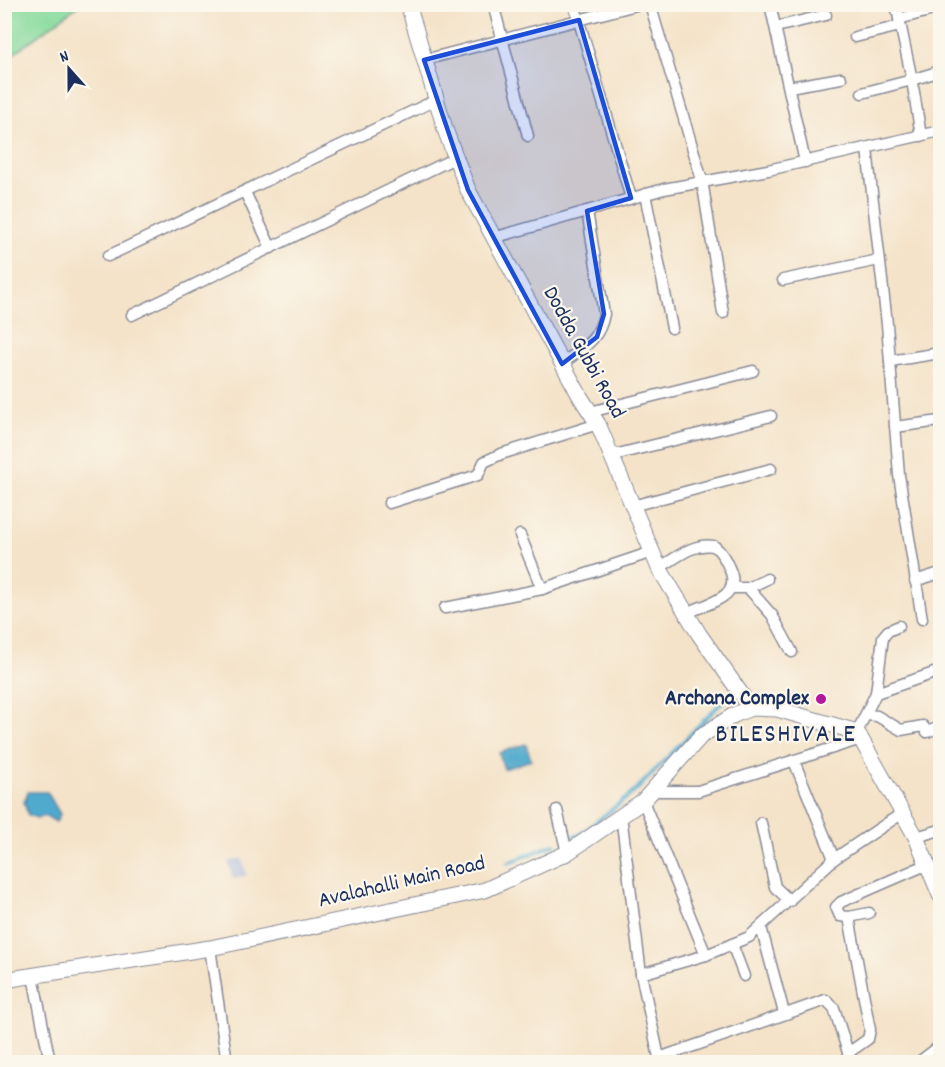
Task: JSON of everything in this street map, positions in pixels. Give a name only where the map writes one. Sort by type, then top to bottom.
[{"type":"main road","name":"Dodda Gubbi Road","points":[[408,4],[455,158],[493,238],[594,418],[659,568],[686,613],[751,708]]},
{"type":"main road","name":"Avalahalli Main Road","points":[[4,980],[210,948],[485,890],[567,853],[648,796],[701,736],[734,715],[751,708],[777,708],[859,735]]},
{"type":"main road","points":[[859,735],[901,814],[916,837],[940,895]]},
{"type":"street","points":[[493,4],[528,136]]},
{"type":"street","points":[[574,4],[631,198]]},
{"type":"street","points":[[424,60],[640,4]]},
{"type":"street","points":[[650,4],[702,180],[723,314]]},
{"type":"street","points":[[770,4],[805,162]]},
{"type":"street","points":[[896,4],[921,136]]},
{"type":"street","points":[[855,37],[940,8]]},
{"type":"street","points":[[776,27],[826,15]]},
{"type":"street","points":[[862,93],[940,71]]},
{"type":"street","points":[[789,87],[841,78]]},
{"type":"street","points":[[108,256],[436,100]]},
{"type":"street","points":[[493,238],[702,180],[805,162],[940,131]]},
{"type":"street","points":[[867,148],[890,361],[899,475],[922,619]]},
{"type":"street","points":[[132,315],[455,158]]},
{"type":"street","points":[[245,192],[271,248]]},
{"type":"street","points":[[645,194],[672,328]]},
{"type":"street","points":[[562,364],[597,337],[604,314],[587,211]]},
{"type":"street","points":[[783,280],[879,260]]},
{"type":"street","points":[[890,361],[940,353]]},
{"type":"street","points":[[389,504],[478,475],[484,462],[594,418],[753,371]]},
{"type":"street","points":[[610,456],[771,416]]},
{"type":"street","points":[[895,427],[940,421]]},
{"type":"street","points":[[632,506],[771,469]]},
{"type":"street","points":[[520,535],[542,589]]},
{"type":"street","points":[[659,568],[695,546],[714,546],[725,560],[733,578],[729,594],[686,613]]},
{"type":"street","points":[[445,608],[542,589],[652,552]]},
{"type":"street","points":[[915,581],[940,573]]},
{"type":"street","points":[[732,588],[748,588],[767,579]]},
{"type":"street","points":[[748,588],[772,615],[792,652]]},
{"type":"street","points":[[706,954],[648,796],[698,791],[794,761],[859,735],[876,693],[883,637],[888,631],[899,626]]},
{"type":"street","points":[[876,693],[940,671]]},
{"type":"street","points":[[866,714],[877,716],[901,730],[923,726],[927,732],[940,727]]},
{"type":"street","points":[[794,761],[834,859]]},
{"type":"street","points":[[557,810],[567,853]]},
{"type":"street","points":[[641,974],[706,954],[749,937],[834,859],[901,814]]},
{"type":"street","points":[[621,815],[641,974],[659,1060],[821,1000],[829,1000],[850,1058],[868,1039],[870,1030],[849,917]]},
{"type":"street","points":[[761,823],[775,887],[790,900]]},
{"type":"street","points":[[916,837],[940,830]]},
{"type":"street","points":[[869,913],[849,917],[840,916],[836,910],[841,902],[928,864]]},
{"type":"street","points":[[761,927],[784,1013]]},
{"type":"street","points":[[732,944],[744,976]]},
{"type":"street","points":[[210,948],[227,1062]]},
{"type":"street","points":[[33,976],[50,1062]]},
{"type":"street","points":[[919,1062],[940,1047]]},
{"type":"highlighted area","points":[[579,20],[631,198],[587,211],[604,314],[597,337],[562,364],[468,190],[424,60]]},
{"type":"shaded area","points":[[242,858],[247,875],[233,879],[228,862]]},
{"type":"green space","points":[[5,4],[79,4],[79,5],[5,60]]},
{"type":"water","points":[[526,744],[531,760],[504,769],[499,753]]},
{"type":"water","points":[[28,792],[47,792],[60,814],[56,822],[46,816],[37,818],[28,815],[24,802]]},
{"type":"waterway","points":[[572,837],[581,834],[634,792],[724,700]]},
{"type":"waterway","points":[[508,863],[555,844]]},
{"type":"place","name":"Archana Complex","points":[[821,699]]},
{"type":"district","name":"BILESHIVALE","points":[[786,735]]}]
